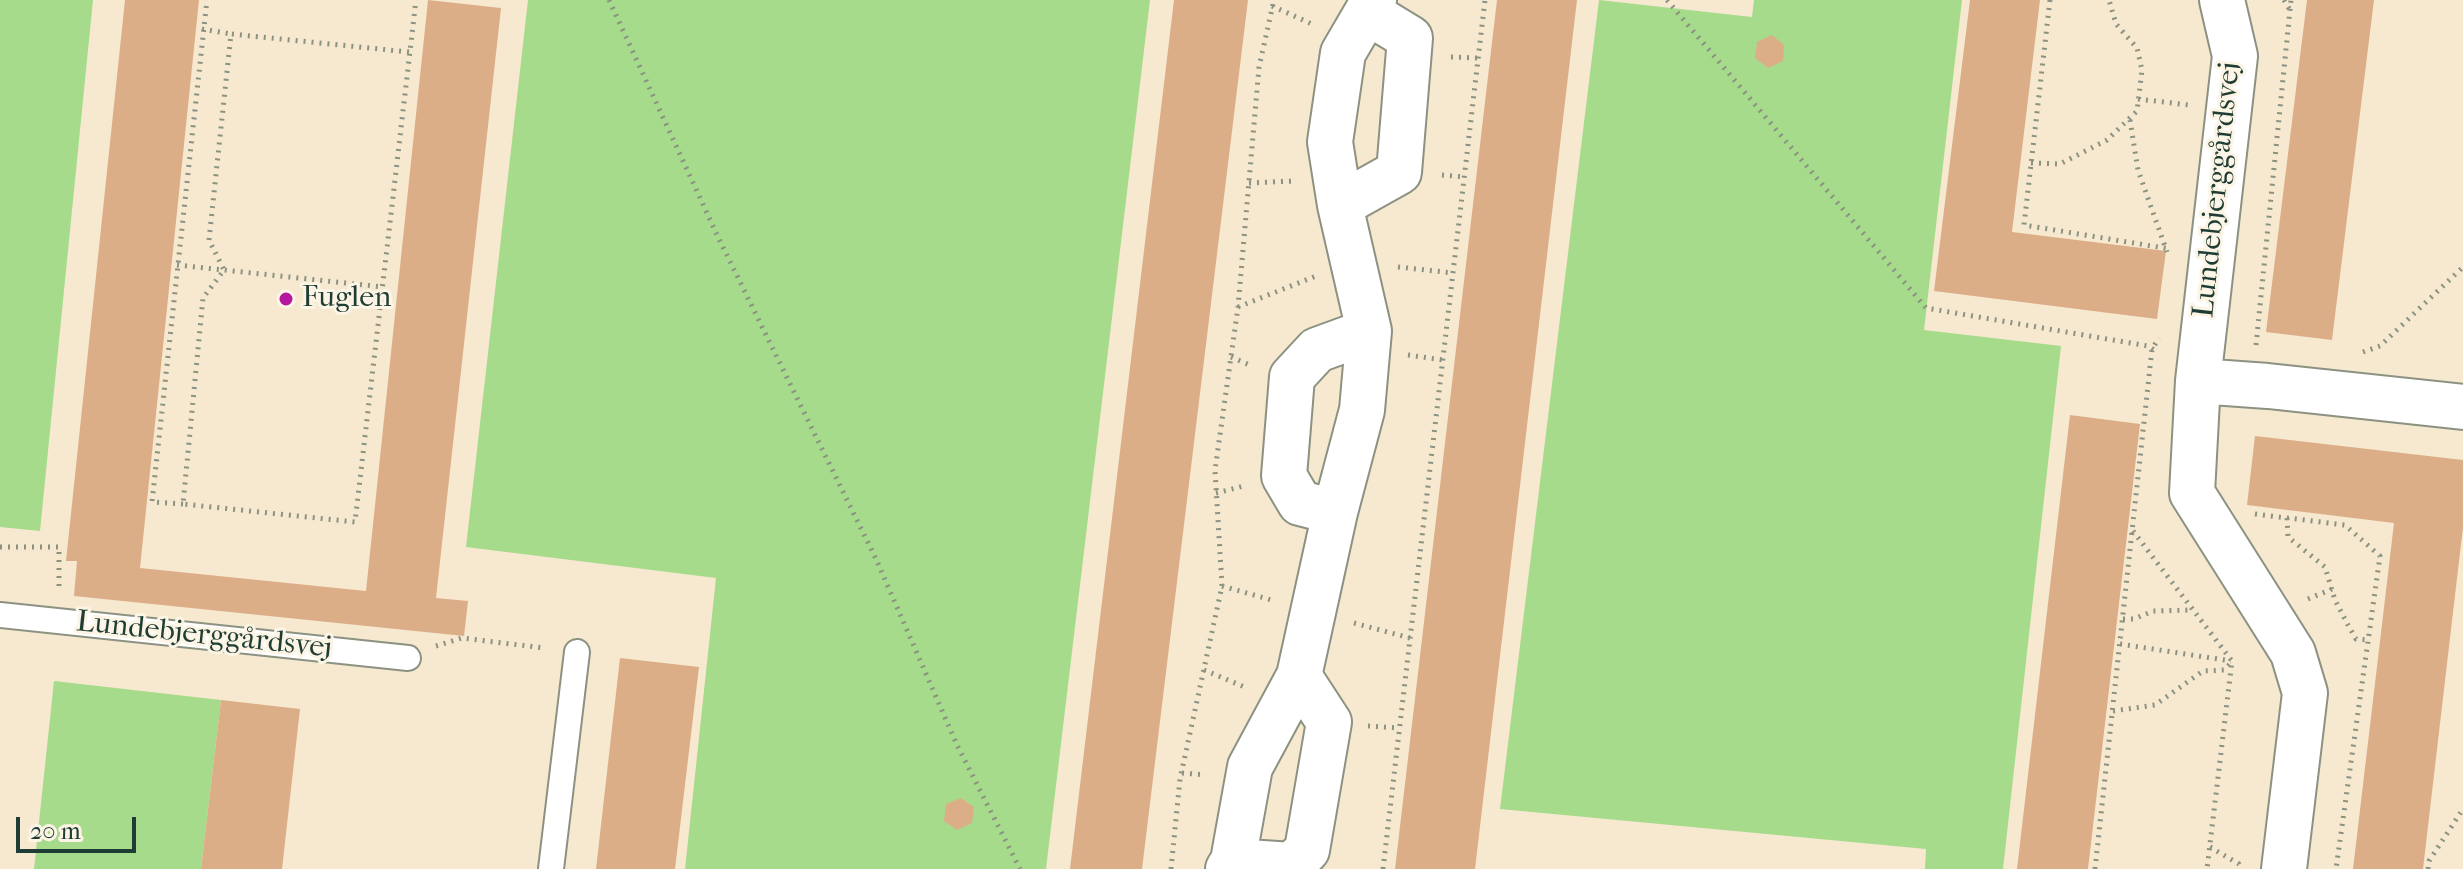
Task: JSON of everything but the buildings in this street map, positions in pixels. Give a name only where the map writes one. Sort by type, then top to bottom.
[{"type":"street","name":"Lundebjerggårdsvej","points":[[2222,0],[2235,56],[2198,381],[2192,493],[2293,653],[2305,693],[2284,869]]},
{"type":"street","points":[[1299,676],[1329,722],[1307,850],[1292,865],[1230,865],[1250,767],[1299,676],[1335,512],[1362,410],[1369,331],[1340,205],[1330,142],[1343,53],[1370,6],[1410,38],[1399,172],[1340,205]]},
{"type":"street","points":[[1335,512],[1300,503],[1284,476],[1292,377],[1317,350],[1369,331]]},
{"type":"street","points":[[2198,381],[2463,407]]},
{"type":"lane","name":"Lundebjerggårdsvej","points":[[0,615],[408,658]]},
{"type":"lane","points":[[551,869],[577,652]]},
{"type":"path","points":[[207,0],[152,502],[355,522],[416,0]]},
{"type":"path","points":[[609,0],[718,237],[876,559],[957,745],[1020,869]]},
{"type":"path","points":[[1171,869],[1180,779],[1222,586],[1215,470],[1238,307],[1259,67],[1274,0]]},
{"type":"path","points":[[1383,869],[1484,0]]},
{"type":"path","points":[[1667,0],[1926,308],[2148,346],[2198,381]]},
{"type":"path","points":[[2050,0],[2024,225],[2212,256]]},
{"type":"path","points":[[2031,163],[2060,164],[2107,140],[2137,111],[2142,70],[2137,48],[2116,24],[2109,0]]},
{"type":"path","points":[[2284,0],[2291,11]]},
{"type":"path","points":[[2252,386],[2291,0]]},
{"type":"path","points":[[202,29],[409,52]]},
{"type":"path","points":[[224,270],[209,240],[231,34]]},
{"type":"path","points":[[2130,120],[2138,170],[2168,249],[2166,264]]},
{"type":"path","points":[[177,265],[383,287]]},
{"type":"path","points":[[2351,357],[2380,346],[2463,267]]},
{"type":"path","points":[[183,504],[203,298],[224,270]]},
{"type":"path","points":[[2095,869],[2152,349],[2161,327]]},
{"type":"path","points":[[2245,512],[2345,525],[2380,556],[2336,869]]},
{"type":"path","points":[[2287,518],[2288,537],[2325,567],[2335,600],[2356,639],[2368,640]]},
{"type":"path","points":[[2132,530],[2232,661],[2207,869]]},
{"type":"path","points":[[0,547],[59,547],[59,621]]},
{"type":"path","points":[[2123,619],[2134,619],[2153,611],[2193,610]]},
{"type":"path","points":[[408,658],[462,638],[577,652]]},
{"type":"path","points":[[2120,644],[2232,661]]},
{"type":"path","points":[[2113,711],[2155,705],[2203,671],[2224,670],[2232,661]]},
{"type":"path","points":[[2428,869],[2429,861],[2463,809]]},
{"type":"path","points":[[2210,847],[2239,864],[2242,869]]},
{"type":"green space","points":[[0,0],[93,0],[40,531],[0,527]]},
{"type":"green space","points":[[528,0],[1150,0],[1046,869],[685,869],[716,578],[466,547]]},
{"type":"green space","points":[[1599,0],[1752,17],[1754,0],[1962,0],[1924,330],[2061,346],[2003,869],[1925,869],[1926,849],[1500,809]]},
{"type":"green space","points":[[54,681],[221,700],[201,869],[34,869]]},
{"type":"place","name":"Fuglen","points":[[286,299]]}]
